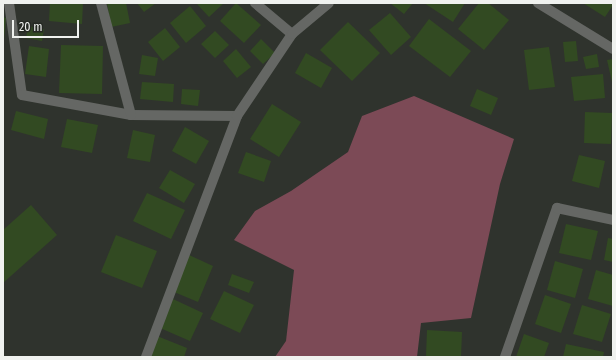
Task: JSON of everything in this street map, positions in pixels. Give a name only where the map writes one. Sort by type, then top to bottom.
[{"type":"street","points":[[9,3],[22,95],[131,115],[237,116]]},
{"type":"street","points":[[101,3],[131,115]]},
{"type":"street","points":[[255,3],[292,34]]},
{"type":"street","points":[[146,357],[237,116],[292,34],[329,3]]},
{"type":"street","points":[[538,3],[613,49]]},
{"type":"street","points":[[505,357],[557,208],[613,220]]},
{"type":"shaded area","points":[[414,96],[514,139],[500,184],[471,318],[421,323],[417,357],[275,357],[286,341],[294,270],[234,240],[255,211],[291,191],[348,152],[362,116]]},
{"type":"building","points":[[50,3],[83,3],[82,24],[49,21]]},
{"type":"building","points":[[107,3],[126,3],[130,23],[111,27]]},
{"type":"building","points":[[137,3],[156,3],[144,12]]},
{"type":"building","points":[[196,3],[224,3],[209,17]]},
{"type":"building","points":[[236,3],[261,25],[244,43],[220,21]]},
{"type":"building","points":[[390,3],[413,3],[404,14]]},
{"type":"building","points":[[424,3],[465,3],[453,22]]},
{"type":"building","points":[[479,3],[488,3],[509,20],[484,50],[458,29]]},
{"type":"building","points":[[583,3],[613,3],[613,5],[605,17]]},
{"type":"building","points":[[190,6],[206,26],[186,43],[170,23]]},
{"type":"building","points":[[390,13],[411,37],[391,55],[369,30]]},
{"type":"building","points":[[3,17],[6,18],[4,39],[3,39]]},
{"type":"building","points":[[429,19],[471,51],[450,77],[409,46]]},
{"type":"building","points":[[348,22],[380,53],[352,81],[320,50]]},
{"type":"building","points":[[28,26],[44,29],[42,41],[26,38]]},
{"type":"building","points":[[165,28],[180,47],[163,61],[148,42]]},
{"type":"building","points":[[215,31],[229,45],[215,58],[201,44]]},
{"type":"building","points":[[261,39],[275,53],[263,64],[250,51]]},
{"type":"building","points":[[576,41],[578,61],[565,62],[563,42]]},
{"type":"building","points":[[61,45],[103,46],[102,94],[59,93]]},
{"type":"building","points":[[29,46],[49,49],[46,77],[25,74]]},
{"type":"building","points":[[549,47],[555,87],[529,90],[524,50]]},
{"type":"building","points":[[236,49],[251,67],[237,78],[223,61]]},
{"type":"building","points":[[306,53],[332,68],[321,88],[295,73]]},
{"type":"building","points":[[597,54],[599,67],[586,69],[583,57]]},
{"type":"building","points":[[142,55],[158,58],[155,76],[139,74]]},
{"type":"building","points":[[613,59],[613,82],[612,82],[607,60]]},
{"type":"building","points":[[603,74],[605,98],[574,101],[571,77]]},
{"type":"building","points":[[142,82],[174,84],[173,102],[140,99]]},
{"type":"building","points":[[182,89],[200,90],[198,106],[181,104]]},
{"type":"building","points":[[477,89],[498,98],[491,115],[470,106]]},
{"type":"building","points":[[272,104],[301,122],[279,157],[250,139]]},
{"type":"building","points":[[16,111],[48,119],[44,139],[11,130]]},
{"type":"building","points":[[585,112],[612,113],[611,144],[584,143]]},
{"type":"building","points":[[67,119],[98,125],[92,153],[61,147]]},
{"type":"building","points":[[185,127],[209,141],[196,164],[172,151]]},
{"type":"building","points":[[133,130],[155,135],[150,162],[127,158]]},
{"type":"building","points":[[246,152],[271,161],[264,182],[238,173]]},
{"type":"building","points":[[579,155],[605,161],[599,188],[572,181]]},
{"type":"building","points":[[170,170],[195,184],[184,203],[159,188]]},
{"type":"building","points":[[147,193],[185,210],[171,239],[133,221]]},
{"type":"building","points":[[31,205],[57,235],[3,283],[3,230]]},
{"type":"building","points":[[566,224],[598,231],[591,260],[559,253]]},
{"type":"building","points":[[116,235],[157,251],[142,288],[101,272]]},
{"type":"building","points":[[608,238],[613,239],[613,262],[604,260]]},
{"type":"building","points":[[189,255],[213,266],[198,302],[174,292]]},
{"type":"building","points":[[555,261],[583,269],[575,298],[547,290]]},
{"type":"building","points":[[596,270],[613,275],[613,306],[588,299]]},
{"type":"building","points":[[232,274],[254,282],[249,293],[228,285]]},
{"type":"building","points":[[224,291],[254,305],[240,333],[210,319]]},
{"type":"building","points":[[545,295],[571,304],[561,333],[535,324]]},
{"type":"building","points":[[173,299],[203,313],[190,341],[160,328]]},
{"type":"building","points":[[582,305],[611,314],[602,342],[573,334]]},
{"type":"building","points":[[427,330],[462,332],[461,357],[426,356]]},
{"type":"building","points":[[524,334],[549,343],[544,357],[516,357]]},
{"type":"building","points":[[157,336],[187,348],[184,357],[148,357]]},
{"type":"building","points":[[566,344],[604,352],[603,357],[563,357]]}]
